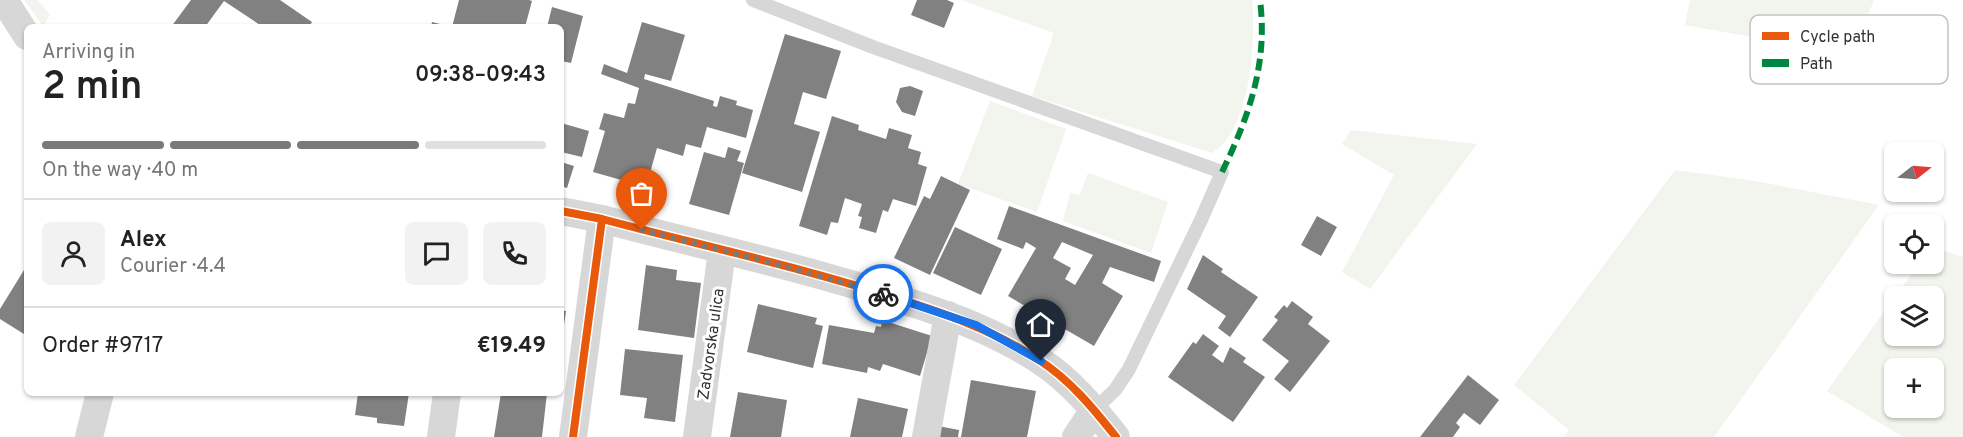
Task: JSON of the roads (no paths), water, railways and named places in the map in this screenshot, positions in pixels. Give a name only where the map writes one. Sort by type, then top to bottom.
[{"type":"street","points":[[4,0],[24,31]]},
{"type":"street","points":[[564,212],[602,219],[863,287],[976,325],[1041,361],[1069,383],[1095,410],[1116,437]]},
{"type":"street","points":[[573,437],[602,219]]},
{"type":"street","name":"Zadvorska ulica","points":[[697,437],[722,251]]},
{"type":"street","points":[[926,437],[948,315]]},
{"type":"street","points":[[89,437],[99,396]]},
{"type":"street","points":[[441,437],[447,396]]},
{"type":"street","points":[[1076,437],[1095,410]]},
{"type":"lane","points":[[753,0],[884,51],[1222,172],[1129,369],[1115,390],[1095,410]]}]
